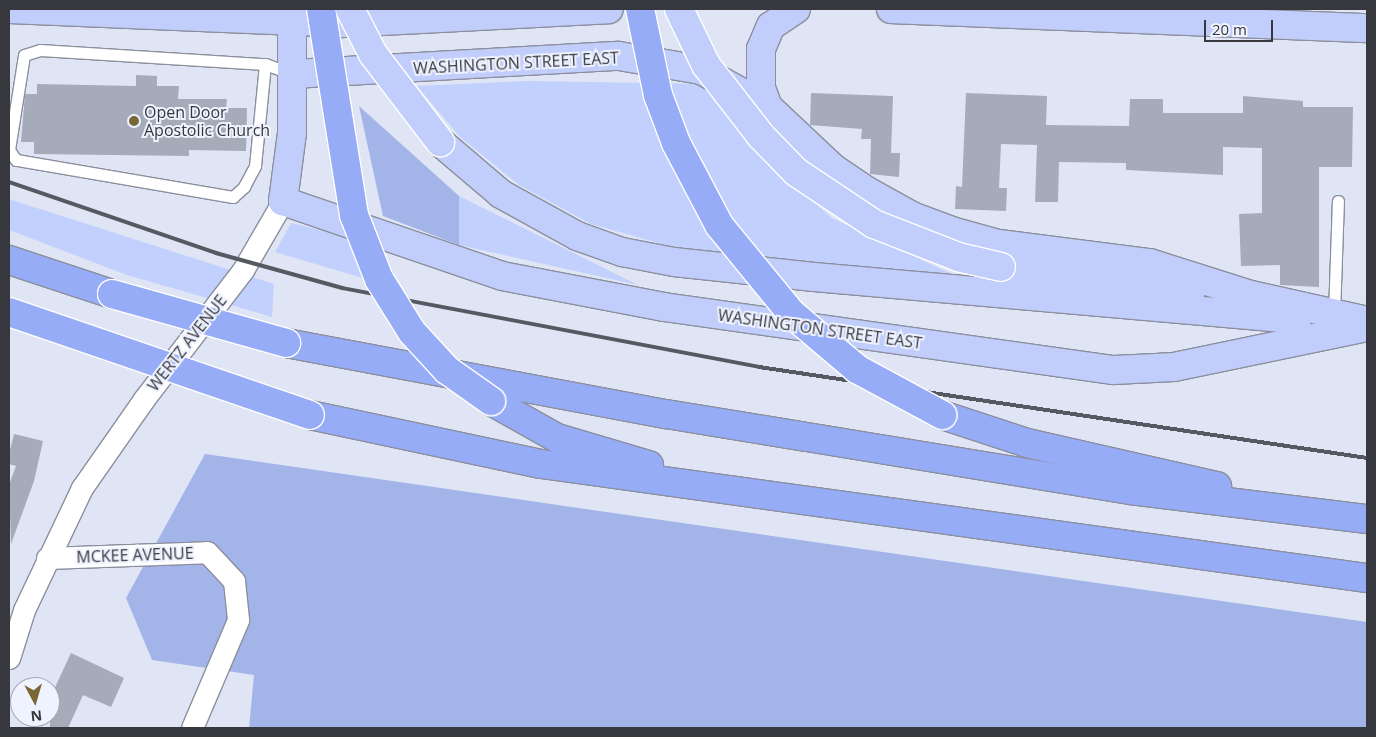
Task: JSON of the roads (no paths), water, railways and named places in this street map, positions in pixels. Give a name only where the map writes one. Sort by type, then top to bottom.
[{"type":"highway","points":[[321,9],[354,215],[379,279],[412,332],[447,370],[491,401],[557,438],[772,496]]},
{"type":"highway","points":[[640,9],[658,94],[676,143],[719,225],[791,312],[857,369],[942,415],[1027,443],[1333,514]]},
{"type":"highway","points":[[9,260],[112,294],[286,343],[666,414],[1130,490],[1367,519]]},
{"type":"highway","points":[[9,312],[310,415],[542,464],[1367,578]]},
{"type":"main road","points":[[9,9],[292,14],[344,23],[609,9]]},
{"type":"main road","points":[[350,9],[373,54],[440,142],[474,174],[536,215],[622,252],[666,260],[1230,316],[1334,323],[1367,322]]},
{"type":"main road","points":[[679,9],[706,65],[761,136],[796,172],[874,224],[958,257],[1001,267],[1251,295]]},
{"type":"main road","points":[[768,107],[761,88],[761,50],[772,26],[796,9]]},
{"type":"main road","points":[[890,9],[1367,28]]},
{"type":"main road","name":"WERTZ AVENUE","points":[[283,201],[290,158],[293,74],[292,14]]},
{"type":"main road","name":"WASHINGTON STREET EAST","points":[[293,74],[619,56],[701,70],[768,107],[833,168],[912,216],[999,244],[1150,262],[1334,323],[1367,327]]},
{"type":"main road","name":"WASHINGTON STREET EAST","points":[[283,201],[502,276],[664,307],[1114,370],[1174,367],[1334,323]]},
{"type":"street","name":"WERTZ AVENUE","points":[[9,658],[24,610],[47,558],[82,488],[144,399],[243,270],[283,201]]},
{"type":"street","name":"MCKEE AVENUE","points":[[47,558],[207,552],[234,581],[238,620],[192,728]]},
{"type":"lane","points":[[265,64],[255,166],[244,187],[233,197],[16,160],[9,150],[24,55],[40,50],[265,64],[293,74]]},
{"type":"lane","points":[[1334,323],[1338,200]]},
{"type":"railway","points":[[9,182],[216,253],[342,288],[759,367],[1367,458]]},
{"type":"place","name":"Open Door Apostolic Church","points":[[134,121]]}]
